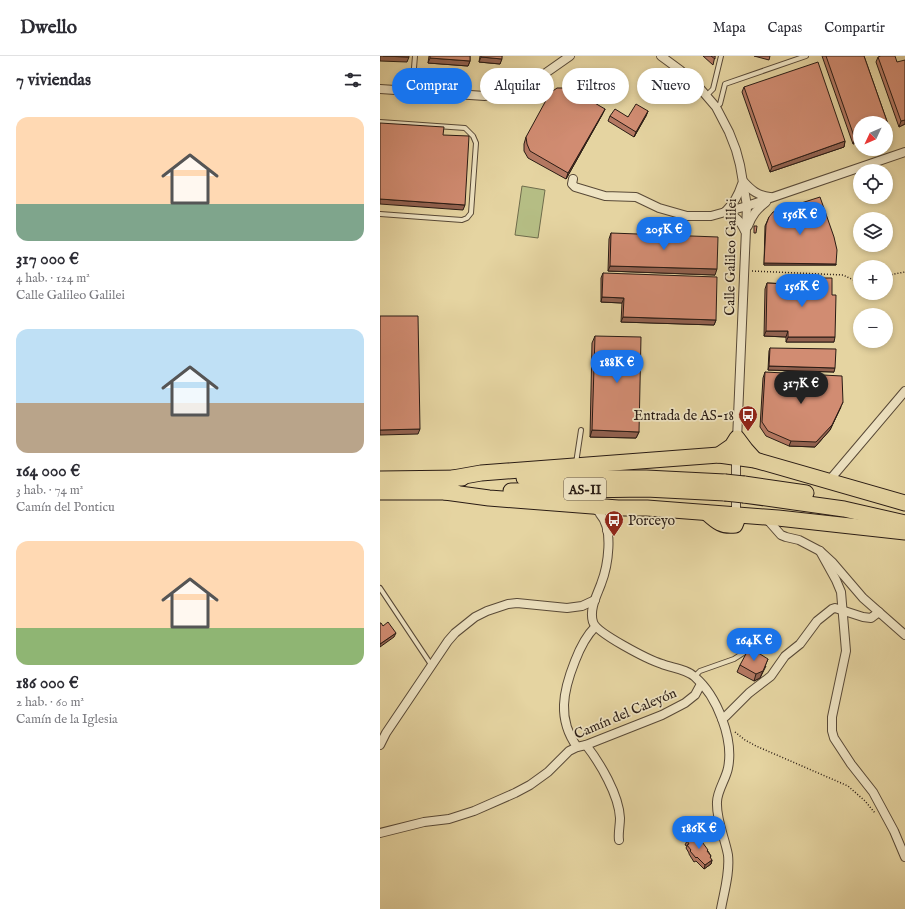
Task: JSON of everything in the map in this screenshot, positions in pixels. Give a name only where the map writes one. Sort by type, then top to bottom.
[{"type":"highway","points":[[719,455],[732,446],[737,438],[755,460]]},
{"type":"highway","points":[[453,478],[481,473],[719,455],[736,460],[755,460],[905,503]]},
{"type":"highway","name":"AS-II","points":[[380,479],[646,478],[725,488]]},
{"type":"highway","name":"AS-II","points":[[380,492],[725,488],[845,499],[905,512]]},
{"type":"highway","name":"AS-II","points":[[744,489],[905,523]]},
{"type":"highway","points":[[445,492],[489,498],[608,508],[631,504],[647,508],[707,513],[716,521],[727,526],[734,524],[737,520],[736,515],[905,532]]},
{"type":"street","points":[[472,95],[485,96],[520,88],[540,77],[570,56]]},
{"type":"street","name":"Calle Galileo Galilei","points":[[662,56],[680,70],[707,95],[716,107],[729,132],[736,150],[747,206],[736,460],[736,515]]},
{"type":"street","points":[[380,89],[392,90]]},
{"type":"street","points":[[573,179],[572,184],[575,187],[606,196],[636,197],[659,208],[687,216],[711,216],[747,206],[905,152]]},
{"type":"street","points":[[742,181],[751,190],[762,196],[771,198]]},
{"type":"street","points":[[725,212],[734,203],[739,193],[742,181]]},
{"type":"street","points":[[746,233],[751,217],[771,198]]},
{"type":"street","points":[[725,212],[734,216],[740,222],[746,233]]},
{"type":"street","points":[[832,482],[833,476],[905,391]]},
{"type":"street","points":[[607,531],[614,512],[608,508]]},
{"type":"street","points":[[608,508],[608,556],[602,583],[595,600],[592,614],[595,627],[648,658],[695,676],[715,702],[730,746],[730,758],[717,802],[718,813],[728,855],[728,875],[721,909]]},
{"type":"street","points":[[772,518],[781,534],[786,537],[799,540]]},
{"type":"street","points":[[772,518],[779,523],[785,531],[820,551],[863,598],[905,635]]},
{"type":"street","points":[[820,551],[841,592],[846,651],[832,717],[832,731],[834,738],[851,764],[873,792],[894,831],[905,857]]},
{"type":"street","points":[[380,745],[386,733],[448,642],[455,633],[469,621],[487,611],[508,604],[517,603],[567,608],[582,606],[595,600]]},
{"type":"street","points":[[722,719],[749,693],[771,676],[785,656],[800,644],[816,621],[832,609],[871,618],[879,612]]},
{"type":"street","points":[[577,747],[572,740],[568,729],[564,710],[564,693],[567,681],[584,639],[595,627]]},
{"type":"street","name":"Camín del Caleyón","points":[[380,834],[424,822],[449,819],[474,811],[508,796],[530,785],[548,772],[569,752],[577,747],[586,745],[685,703],[695,695],[702,684]]},
{"type":"street","points":[[586,745],[594,754],[608,778],[617,803],[620,818],[619,840]]},
{"type":"lane","points":[[414,68],[415,56]]},
{"type":"lane","points":[[707,95],[713,89],[721,56]]},
{"type":"lane","points":[[716,107],[720,104],[725,84],[806,56]]},
{"type":"lane","points":[[380,122],[465,128],[473,136],[476,143],[471,213],[467,218],[462,220],[380,214]]},
{"type":"lane","points":[[575,466],[581,430]]},
{"type":"lane","points":[[380,588],[432,666]]},
{"type":"lane","points":[[695,676],[700,671],[734,659],[748,650]]},
{"type":"path","points":[[750,271],[842,275],[853,280]]},
{"type":"path","points":[[893,275],[905,272]]},
{"type":"path","points":[[722,719],[734,732],[745,740],[848,786],[865,801],[878,817]]},
{"type":"green space","points":[[522,186],[545,190],[538,238],[515,235]]},
{"type":"building","points":[[383,56],[409,56],[409,57]]},
{"type":"building","points":[[430,56],[470,56],[470,61],[430,58]]},
{"type":"building","points":[[502,56],[502,59],[481,57]]},
{"type":"building","points":[[826,56],[864,56],[885,116],[853,116],[853,133]]},
{"type":"building","points":[[895,56],[897,62],[905,60],[905,120],[901,121],[878,57]]},
{"type":"building","points":[[818,62],[845,141],[772,167],[744,87]]},
{"type":"building","points":[[557,88],[562,88],[562,104],[596,104],[605,109],[568,173],[530,151],[527,144],[526,137],[544,104],[554,104],[554,90]]},
{"type":"building","points":[[636,104],[648,111],[636,132],[610,116],[615,109],[628,117]]},
{"type":"building","points":[[380,123],[444,127],[443,135],[469,136],[465,205],[380,199]]},
{"type":"building","points":[[820,197],[834,237],[837,250],[836,264],[764,263],[766,225],[773,212]]},
{"type":"building","points":[[754,226],[757,226],[756,233],[754,233]]},
{"type":"building","points":[[611,233],[718,237],[717,269],[610,266]]},
{"type":"building","points":[[603,273],[717,277],[716,320],[623,317],[624,298],[602,297]]},
{"type":"building","points":[[789,278],[832,278],[832,295],[836,295],[835,337],[788,337],[788,331],[766,331],[767,283],[788,284]]},
{"type":"building","points":[[380,316],[418,316],[420,429],[380,430]]},
{"type":"building","points":[[595,336],[641,337],[639,432],[592,430]]},
{"type":"building","points":[[770,348],[836,349],[835,368],[769,366]]},
{"type":"building","points":[[765,372],[842,376],[843,402],[832,425],[816,442],[791,441],[768,431],[762,422]]},
{"type":"building","points":[[388,622],[396,633],[380,644],[380,623],[383,626]]},
{"type":"building","points":[[752,649],[768,659],[763,671],[756,674],[740,665],[747,652],[750,654]]},
{"type":"building","points":[[693,836],[695,839],[700,839],[711,856],[710,857],[712,860],[705,865],[697,857],[696,858],[687,845],[689,844],[687,841]]},
{"type":"place","name":"Entrada de AS-18","points":[[748,432]]},
{"type":"place","name":"Porceyo","points":[[614,537]]}]
